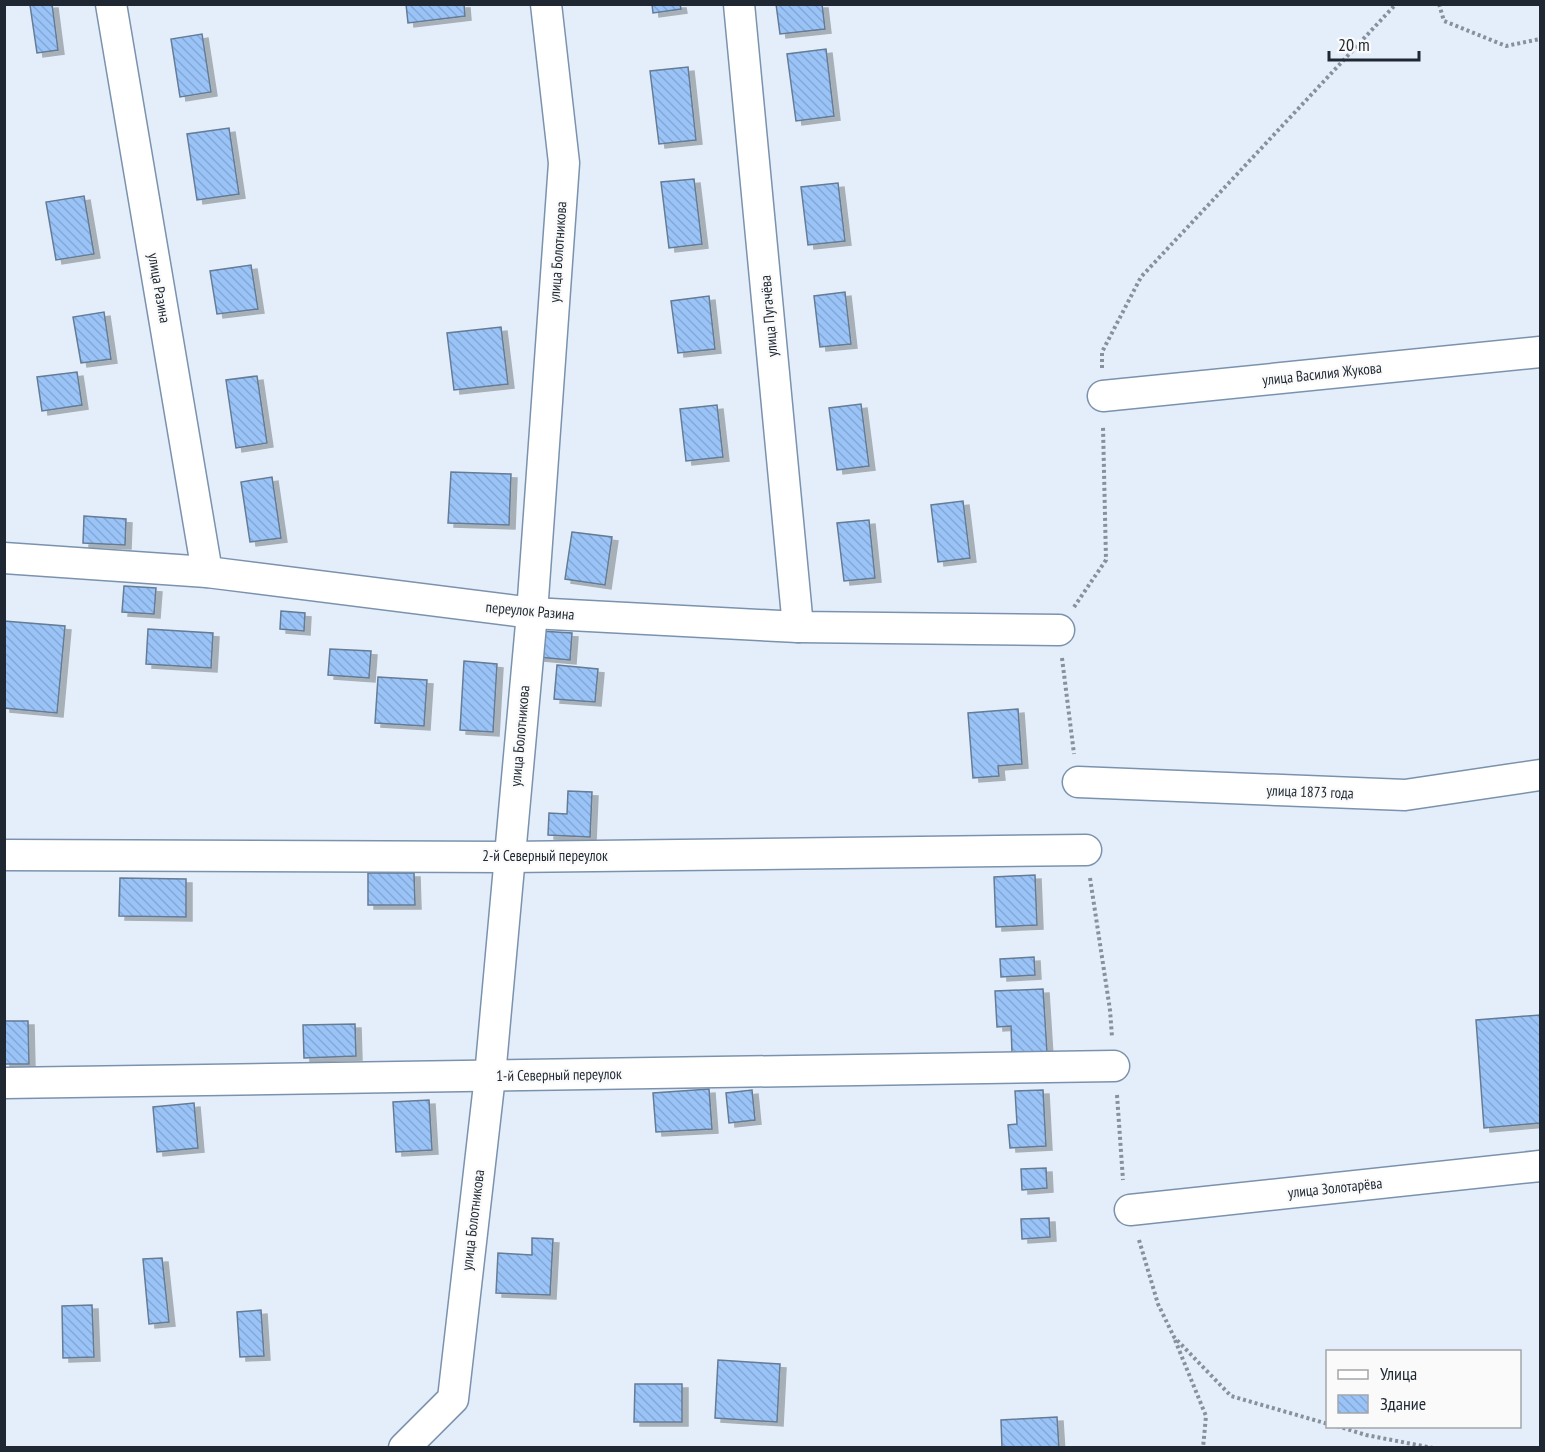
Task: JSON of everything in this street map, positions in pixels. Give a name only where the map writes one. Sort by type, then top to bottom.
[{"type":"street","name":"улица Разина","points":[[111,4],[207,572]]},
{"type":"street","name":"улица Болотникова","points":[[404,1448],[453,1399],[490,1076],[532,613],[564,163],[546,4]]},
{"type":"street","name":"улица Пугачёва","points":[[739,4],[798,627]]},
{"type":"street","name":"улица Василия Жукова","points":[[1103,396],[1540,352]]},
{"type":"street","name":"переулок Разина","points":[[4,558],[207,572],[532,613],[798,627],[1059,630]]},
{"type":"street","name":"улица 1873 года","points":[[1078,782],[1405,795],[1540,775]]},
{"type":"street","name":"2-й Северный переулок","points":[[4,855],[509,857],[1086,850]]},
{"type":"street","name":"1-й Северный переулок","points":[[4,1083],[1114,1066]]},
{"type":"street","name":"улица Золотарёва","points":[[1130,1210],[1540,1166]]},
{"type":"path","points":[[1059,630],[1106,560],[1102,352],[1141,277],[1396,4]]},
{"type":"path","points":[[1439,4],[1444,21],[1506,46],[1532,40],[1540,41]]},
{"type":"path","points":[[1174,1337],[1206,1416],[1203,1448]]},
{"type":"path","points":[[1343,1428],[1366,1435],[1433,1448]]},
{"type":"building","points":[[52,4],[58,50],[37,53],[30,5]]},
{"type":"building","points":[[406,4],[464,4],[465,16],[408,23]]},
{"type":"building","points":[[652,4],[680,4],[681,9],[653,13]]},
{"type":"building","points":[[776,4],[822,4],[825,29],[780,34]]},
{"type":"building","points":[[202,34],[211,92],[180,97],[171,39]]},
{"type":"building","points":[[826,49],[834,116],[796,121],[787,54]]},
{"type":"building","points":[[688,67],[696,140],[659,144],[650,71]]},
{"type":"building","points":[[229,128],[239,194],[197,200],[187,134]]},
{"type":"building","points":[[694,179],[702,244],[669,248],[661,182]]},
{"type":"building","points":[[838,183],[845,241],[808,245],[801,187]]},
{"type":"building","points":[[84,196],[94,254],[56,260],[46,202]]},
{"type":"building","points":[[251,265],[258,309],[217,314],[210,271]]},
{"type":"building","points":[[845,292],[851,344],[820,347],[814,296]]},
{"type":"building","points":[[709,296],[715,349],[678,353],[671,301]]},
{"type":"building","points":[[104,312],[111,359],[81,363],[73,317]]},
{"type":"building","points":[[501,327],[508,384],[454,390],[447,333]]},
{"type":"building","points":[[77,372],[82,405],[42,411],[37,377]]},
{"type":"building","points":[[257,376],[267,443],[236,448],[226,380]]},
{"type":"building","points":[[861,404],[869,466],[837,470],[829,408]]},
{"type":"building","points":[[717,405],[723,457],[686,461],[680,409]]},
{"type":"building","points":[[451,472],[511,474],[509,525],[448,523]]},
{"type":"building","points":[[272,477],[281,538],[250,542],[241,482]]},
{"type":"building","points":[[963,501],[970,558],[938,562],[931,505]]},
{"type":"building","points":[[84,516],[126,519],[125,545],[83,543]]},
{"type":"building","points":[[869,520],[875,578],[844,581],[837,523]]},
{"type":"building","points":[[572,532],[612,537],[605,585],[565,579]]},
{"type":"building","points":[[124,586],[156,588],[154,614],[122,612]]},
{"type":"building","points":[[281,611],[305,613],[304,631],[280,629]]},
{"type":"building","points":[[4,621],[65,626],[57,713],[4,708]]},
{"type":"building","points":[[148,629],[213,633],[211,668],[146,664]]},
{"type":"building","points":[[540,631],[572,633],[570,660],[538,657]]},
{"type":"building","points":[[330,649],[371,651],[369,678],[328,675]]},
{"type":"building","points":[[464,661],[497,664],[493,732],[460,730]]},
{"type":"building","points":[[557,665],[598,669],[595,702],[554,699]]},
{"type":"building","points":[[378,677],[427,680],[424,726],[375,723]]},
{"type":"building","points":[[1018,709],[1022,764],[998,766],[999,776],[973,778],[968,713]]},
{"type":"building","points":[[568,791],[592,792],[590,837],[548,835],[549,813],[567,814]]},
{"type":"building","points":[[368,873],[414,873],[415,905],[368,905]]},
{"type":"building","points":[[1035,875],[1037,925],[996,927],[994,877]]},
{"type":"building","points":[[120,878],[186,879],[186,917],[119,916]]},
{"type":"building","points":[[1034,957],[1035,975],[1001,977],[1000,959]]},
{"type":"building","points":[[1043,989],[1047,1052],[1012,1053],[1011,1026],[997,1027],[995,991]]},
{"type":"building","points":[[1540,1015],[1540,1123],[1484,1128],[1476,1020]]},
{"type":"building","points":[[4,1021],[28,1021],[29,1064],[4,1064]]},
{"type":"building","points":[[355,1024],[356,1056],[304,1058],[303,1025]]},
{"type":"building","points":[[709,1089],[712,1129],[656,1132],[653,1093]]},
{"type":"building","points":[[752,1090],[755,1120],[729,1123],[726,1093]]},
{"type":"building","points":[[1043,1090],[1046,1146],[1010,1148],[1008,1125],[1017,1124],[1015,1091]]},
{"type":"building","points":[[429,1100],[432,1150],[396,1152],[393,1102]]},
{"type":"building","points":[[194,1103],[198,1148],[157,1152],[153,1107]]},
{"type":"building","points":[[1046,1168],[1047,1188],[1022,1190],[1021,1169]]},
{"type":"building","points":[[1049,1218],[1050,1237],[1022,1239],[1021,1219]]},
{"type":"building","points":[[532,1238],[553,1239],[550,1295],[496,1293],[498,1253],[532,1255]]},
{"type":"building","points":[[162,1258],[169,1322],[149,1324],[143,1259]]},
{"type":"building","points":[[92,1305],[94,1357],[63,1358],[62,1306]]},
{"type":"building","points":[[261,1310],[264,1356],[240,1357],[237,1312]]},
{"type":"building","points":[[718,1360],[780,1364],[777,1422],[715,1418]]},
{"type":"building","points":[[635,1384],[682,1384],[682,1422],[634,1422]]},
{"type":"building","points":[[1057,1417],[1059,1448],[1002,1448],[1001,1420]]}]
